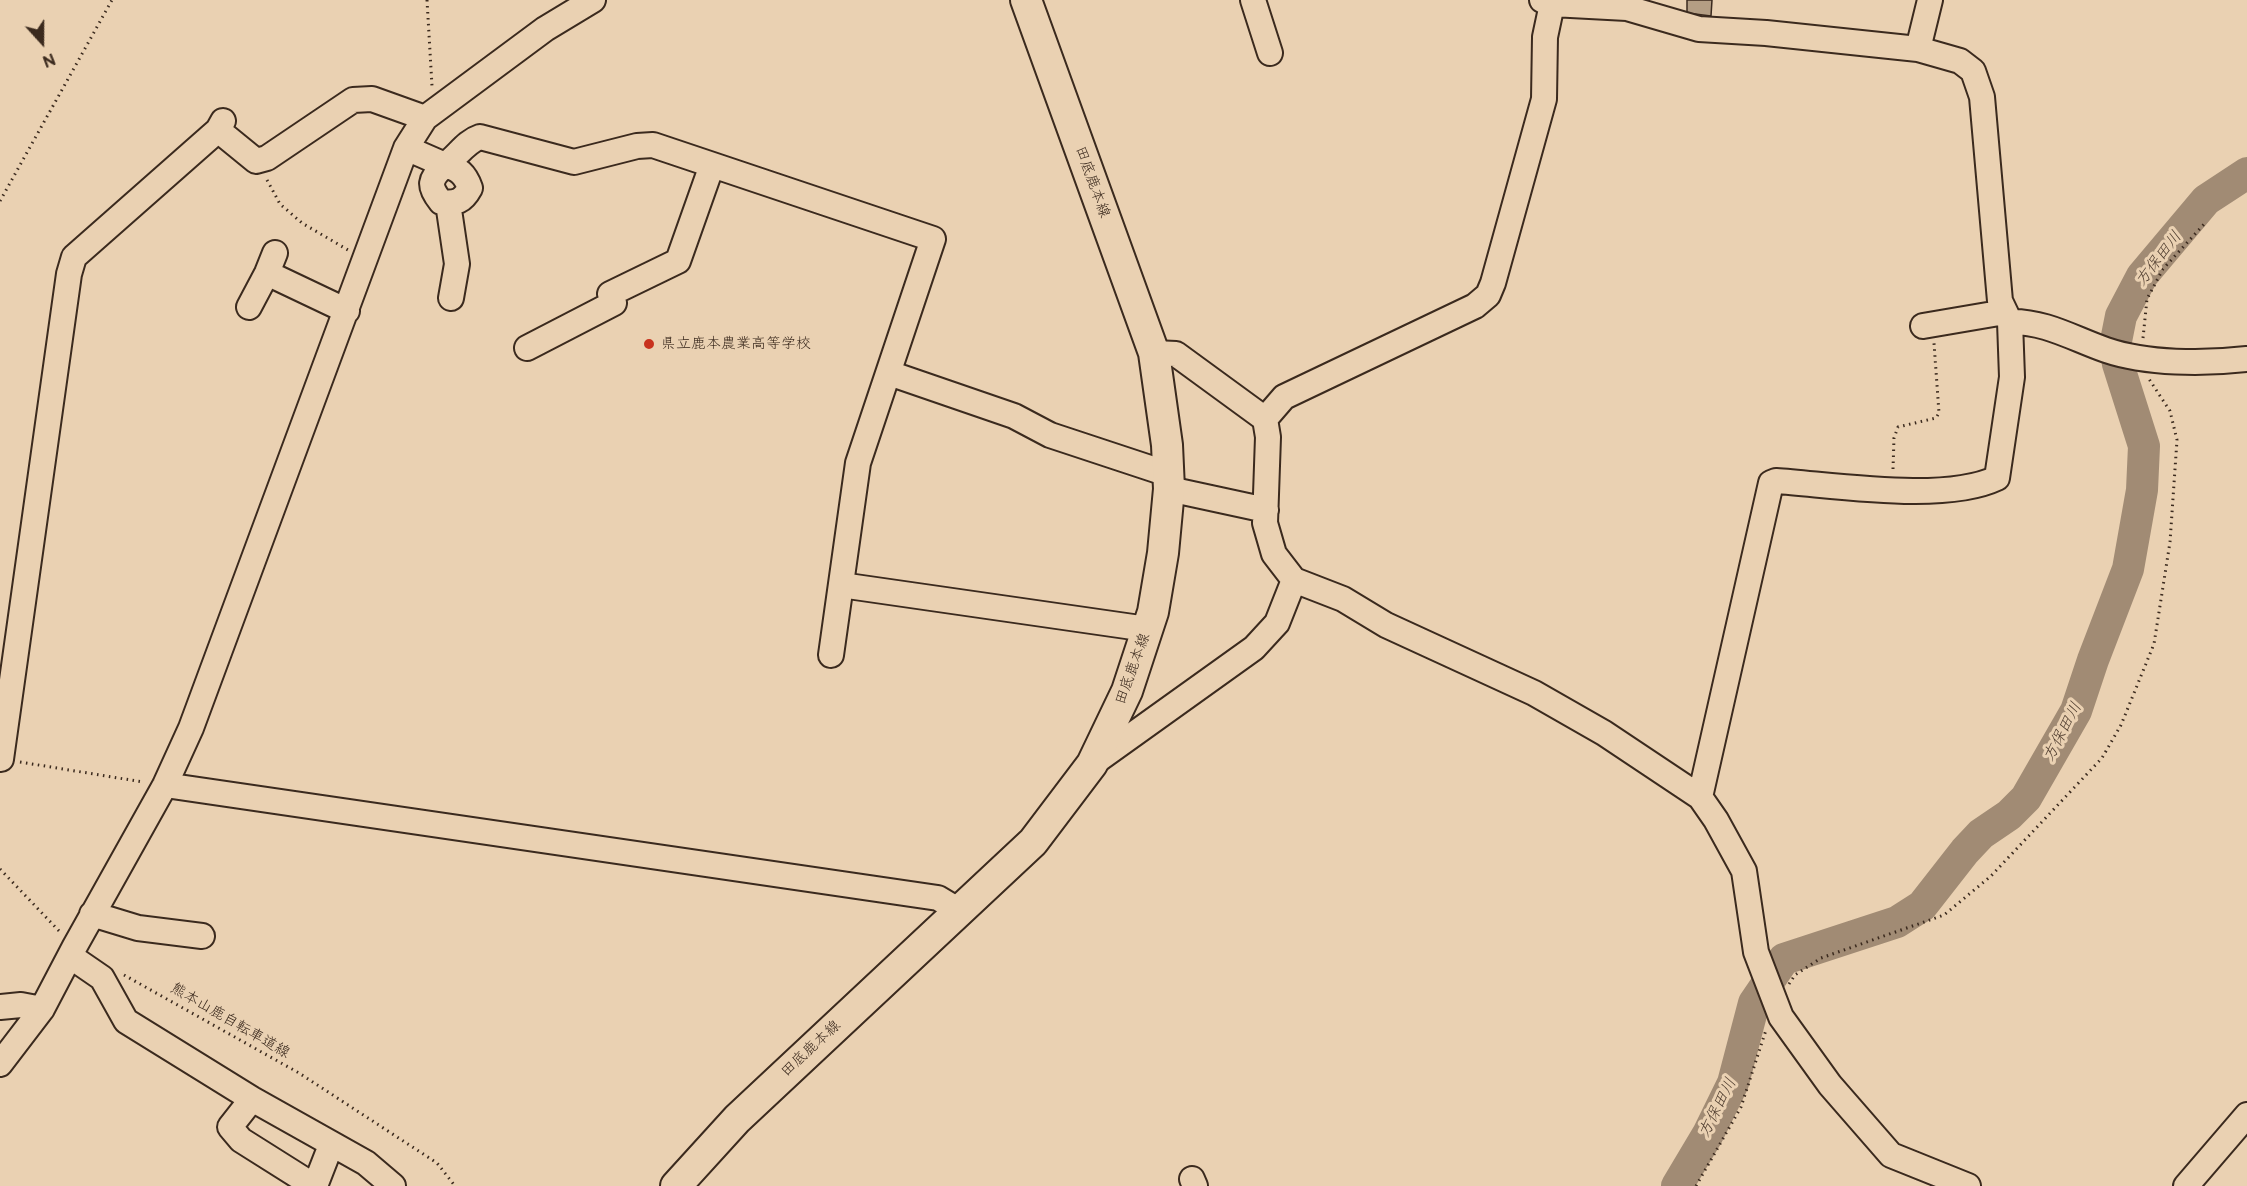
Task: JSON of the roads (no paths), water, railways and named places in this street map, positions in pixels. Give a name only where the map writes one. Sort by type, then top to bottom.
[{"type":"main road","name":"田底鹿本線","points":[[676,1186],[736,1119],[1033,842],[1092,764],[1127,691],[1153,612],[1163,553],[1168,482],[1167,445],[1154,353],[1026,0]]},
{"type":"street","points":[[0,1064],[42,1010],[92,914],[165,785],[191,728],[406,148],[429,115],[545,29],[593,0]]},
{"type":"street","points":[[1253,0],[1270,54]]},
{"type":"street","points":[[1918,49],[1930,0]]},
{"type":"street","points":[[1265,419],[1284,397],[1476,306],[1488,295],[1544,99],[1547,2],[1627,8],[1699,29],[1766,33],[1918,49],[1960,61],[1973,70],[1982,97],[2000,301],[2008,317],[2012,377],[1997,478],[1982,485],[1946,490],[1890,489],[1776,481],[1771,483],[1700,797]]},
{"type":"street","points":[[1,759],[69,274],[74,257],[220,126],[256,161],[267,158],[353,100],[372,99],[429,115]]},
{"type":"street","points":[[445,165],[456,158],[469,141],[480,137],[574,162],[637,146],[653,145],[933,239],[858,464],[831,655]]},
{"type":"street","points":[[406,148],[458,169],[466,177],[470,188],[464,198],[454,204],[448,203],[457,264],[451,298]]},
{"type":"street","points":[[527,348],[614,303],[610,294],[678,261],[712,165]]},
{"type":"street","points":[[249,307],[271,263],[347,311]]},
{"type":"street","points":[[1928,326],[2008,317],[2069,334],[2107,350],[2156,361],[2247,359]]},
{"type":"street","points":[[1154,353],[1176,354],[1265,419],[1268,437],[1265,523],[1274,554],[1294,580],[1343,598],[1386,626],[1534,693],[1604,733],[1700,797],[1716,820],[1744,871],[1756,951],[1781,1017],[1830,1085],[1891,1155],[1959,1184]]},
{"type":"street","points":[[889,373],[1014,416],[1050,435],[1168,482],[1266,510]]},
{"type":"street","points":[[1092,764],[1254,648],[1277,623],[1294,580]]},
{"type":"street","points":[[841,585],[1147,629]]},
{"type":"street","points":[[165,785],[938,898],[958,910]]},
{"type":"street","points":[[92,914],[138,928],[202,936]]},
{"type":"street","points":[[72,951],[102,978],[126,1021],[252,1099],[366,1163],[393,1186]]},
{"type":"street","points":[[0,1007],[21,1005],[42,1010]]},
{"type":"street","points":[[252,1099],[230,1127],[242,1140],[322,1183],[331,1145]]},
{"type":"street","points":[[2186,1186],[2247,1115]]},
{"type":"waterway","name":"方保田川","points":[[1677,1186],[1708,1134],[1733,1083],[1754,1003],[1784,959],[1897,922],[1922,906],[1981,834],[2009,815],[2026,798],[2076,711],[2128,569],[2142,490],[2144,446],[2118,364],[2115,346],[2121,316],[2142,276],[2206,200],[2247,173]]},
{"type":"place","name":"県立鹿本農業高等学校","points":[[649,344]]}]
